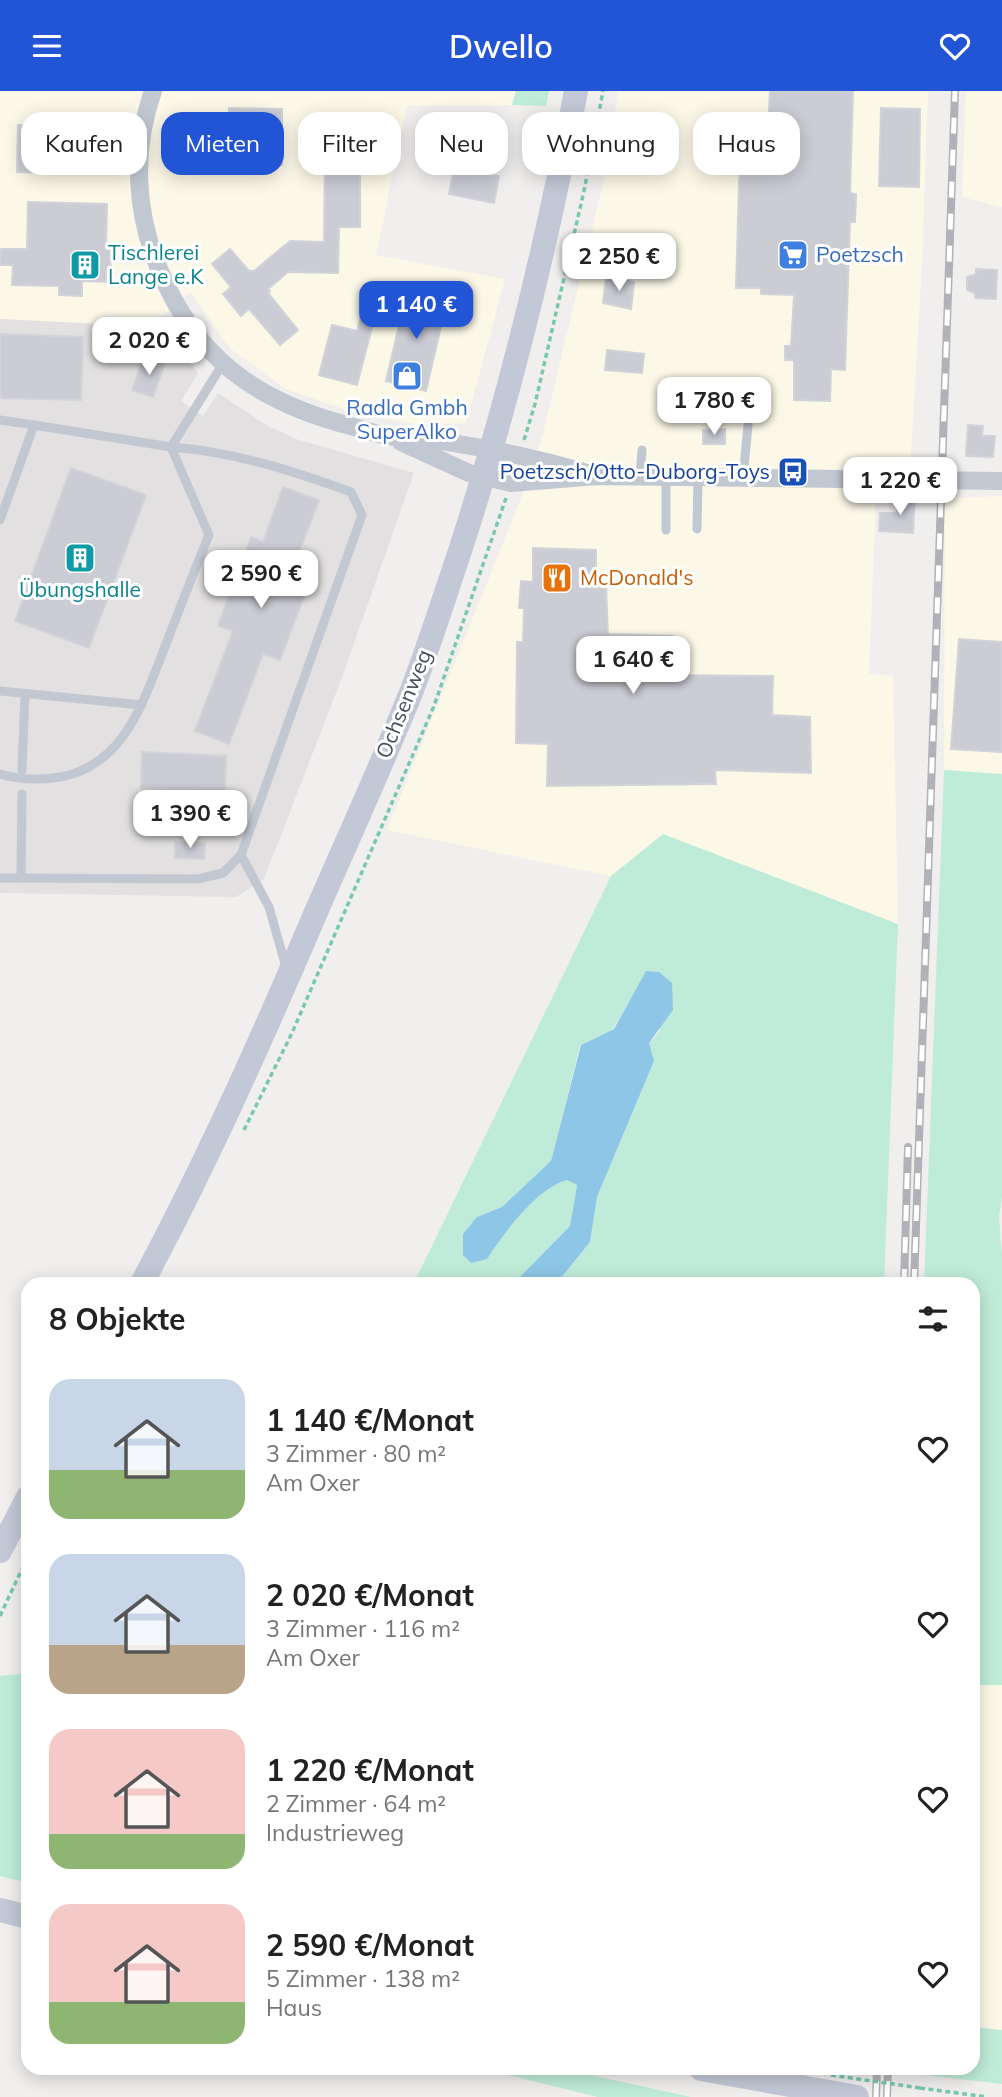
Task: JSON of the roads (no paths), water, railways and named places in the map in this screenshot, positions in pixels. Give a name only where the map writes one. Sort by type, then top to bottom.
[{"type":"main road","name":"Ochsenweg","points":[[145,1277],[192,1189],[289,976],[412,690],[484,477],[532,296],[576,91]]},
{"type":"main road","points":[[0,1551],[21,1510]]},
{"type":"main road","points":[[0,1910],[21,1915]]},
{"type":"main road","points":[[745,2075],[840,2088]]},
{"type":"street","points":[[153,91],[144,122],[140,152],[138,185],[141,215],[150,247],[181,316],[222,365],[275,400],[311,415],[392,437],[446,442],[560,464],[597,476]]},
{"type":"street","points":[[392,437],[438,461],[511,483],[597,476],[1002,481]]},
{"type":"lane","points":[[171,446],[222,365]]},
{"type":"lane","points":[[0,420],[171,446],[216,450],[283,467],[351,492],[362,515],[240,855],[223,873],[198,879],[0,877]]},
{"type":"lane","points":[[0,520],[34,425]]},
{"type":"lane","points":[[743,478],[748,425]]},
{"type":"lane","points":[[0,774],[12,778],[42,779],[82,772],[106,757],[124,736],[142,705],[209,534],[171,446]]},
{"type":"lane","points":[[640,477],[642,450]]},
{"type":"lane","points":[[666,477],[666,530]]},
{"type":"lane","points":[[697,529],[698,477]]},
{"type":"lane","points":[[0,691],[142,705]]},
{"type":"lane","points":[[22,770],[24,694]]},
{"type":"lane","points":[[21,878],[22,794]]},
{"type":"lane","points":[[240,855],[269,907],[289,976]]},
{"type":"water","points":[[646,971],[659,972],[672,983],[673,1010],[649,1043],[654,1061],[597,1197],[590,1242],[562,1277],[520,1277],[570,1226],[577,1185],[567,1180],[544,1192],[533,1202],[511,1225],[487,1259],[471,1263],[463,1255],[463,1234],[477,1217],[502,1207],[551,1161],[581,1045],[614,1029]]},
{"type":"railway","points":[[914,1277],[955,91]]},
{"type":"railway","points":[[904,1277],[908,1147]]},
{"type":"railway","points":[[876,2097],[877,2075]]},
{"type":"railway","points":[[887,2097],[888,2075]]},
{"type":"place","name":"Poetzsch","points":[[793,255]]},
{"type":"place","name":"Tischlerei Lange e.K","points":[[85,265]]},
{"type":"place","name":"Radla Gmbh SuperAlko","points":[[407,376]]},
{"type":"place","name":"Poetzsch/Otto-Duborg-Toys","points":[[793,472]]},
{"type":"place","name":"Übungshalle","points":[[80,558]]},
{"type":"place","name":"McDonald's","points":[[557,578]]}]
